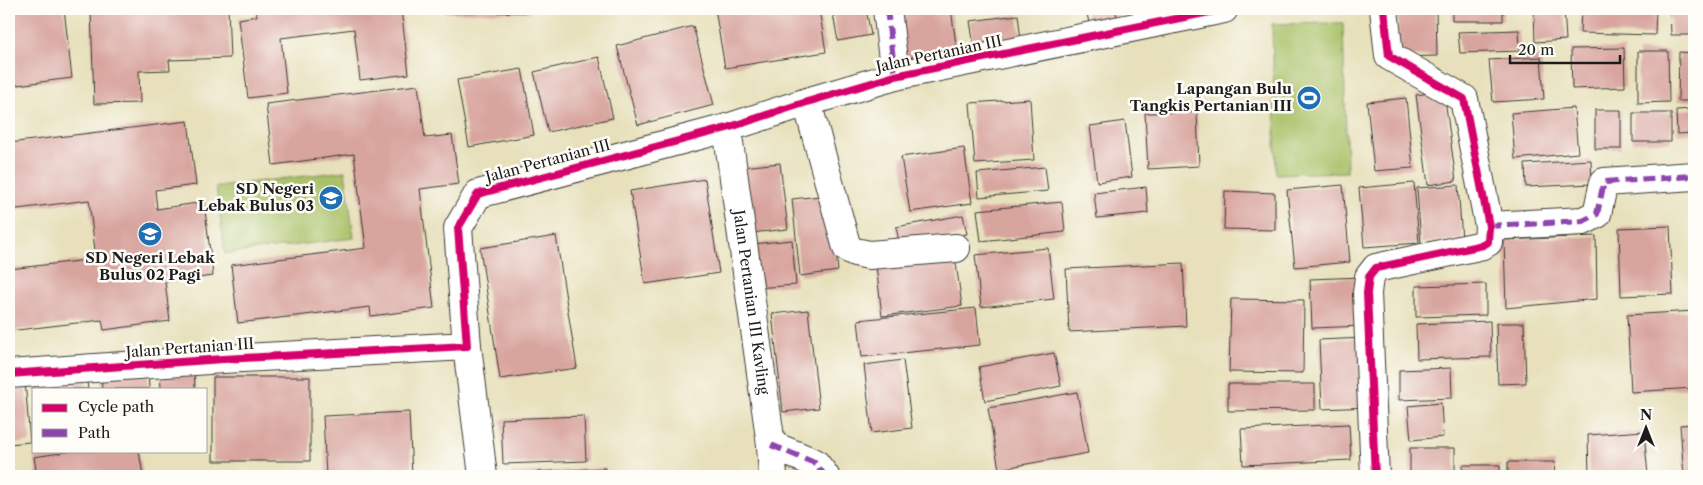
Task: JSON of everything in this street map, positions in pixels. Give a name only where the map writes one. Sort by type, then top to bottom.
[{"type":"street","points":[[888,9],[895,76]]},
{"type":"street","name":"Jalan Pertanian III","points":[[9,374],[467,346],[458,228],[478,194],[727,128],[895,76],[1224,9]]},
{"type":"street","points":[[1375,476],[1367,293],[1369,278],[1376,268],[1488,242],[1489,226],[1464,99],[1389,56],[1384,9]]},
{"type":"street","points":[[807,102],[848,248],[855,252],[869,255],[956,248]]},
{"type":"street","name":"Jalan Pertanian III Kavling","points":[[727,128],[771,445],[773,476]]},
{"type":"street","points":[[1489,226],[1583,221],[1597,214],[1604,182],[1694,176]]},
{"type":"street","points":[[467,346],[483,476]]},
{"type":"street","points":[[771,445],[814,463],[825,476]]},
{"type":"green space","name":"Lapangan Bulu Tangkis Pertanian III","points":[[1343,23],[1347,172],[1276,174],[1272,24]]},
{"type":"green space","points":[[345,171],[354,238],[225,254],[216,187]]},
{"type":"building","points":[[9,9],[64,9],[72,78],[9,86]]},
{"type":"building","points":[[91,9],[228,9],[230,58],[169,60],[170,70],[139,71],[140,103],[94,104]]},
{"type":"building","points":[[256,9],[401,9],[409,74],[360,80],[354,29],[281,38],[287,93],[248,98],[238,19],[257,16]]},
{"type":"building","points":[[445,9],[531,9],[531,12],[445,13]]},
{"type":"building","points":[[715,9],[819,9],[826,52],[725,68]]},
{"type":"building","points":[[832,9],[866,9],[871,35],[838,41]]},
{"type":"building","points":[[951,9],[957,51],[905,58],[899,14]]},
{"type":"building","points":[[1086,9],[1115,9],[1117,17],[1089,23]]},
{"type":"building","points":[[1398,9],[1436,9],[1437,56],[1399,57]]},
{"type":"building","points":[[1452,9],[1503,9],[1503,21],[1452,21]]},
{"type":"building","points":[[1534,9],[1564,9],[1566,40],[1535,42]]},
{"type":"building","points":[[1581,9],[1656,9],[1655,35],[1580,33]]},
{"type":"building","points":[[1670,9],[1694,9],[1694,35],[1671,35]]},
{"type":"building","points":[[1018,15],[1021,40],[974,46],[970,21]]},
{"type":"building","points":[[693,26],[714,105],[638,125],[617,46]]},
{"type":"building","points":[[1519,30],[1520,51],[1460,53],[1458,32]]},
{"type":"building","points":[[1624,48],[1625,87],[1572,89],[1571,49]]},
{"type":"building","points":[[1638,51],[1668,51],[1669,102],[1638,103]]},
{"type":"building","points":[[1679,52],[1694,53],[1694,101],[1678,101]]},
{"type":"building","points":[[599,57],[613,118],[548,132],[534,72]]},
{"type":"building","points":[[1541,57],[1544,99],[1493,102],[1489,60]]},
{"type":"building","points":[[522,69],[534,135],[469,147],[457,80]]},
{"type":"building","points":[[418,85],[425,138],[452,135],[459,184],[420,189],[434,308],[371,316],[370,307],[238,323],[231,265],[366,248],[354,154],[273,165],[266,104]]},
{"type":"building","points":[[1444,91],[1456,181],[1428,185],[1416,95]]},
{"type":"building","points":[[1406,98],[1413,168],[1374,171],[1367,102]]},
{"type":"building","points":[[1030,99],[1034,160],[975,164],[970,103]]},
{"type":"building","points":[[1574,108],[1578,153],[1515,159],[1511,113]]},
{"type":"building","points":[[1694,109],[1694,133],[1677,134],[1676,110]]},
{"type":"building","points":[[1595,110],[1621,110],[1621,149],[1595,149]]},
{"type":"building","points":[[1197,112],[1199,166],[1148,169],[1145,113]]},
{"type":"building","points":[[1633,113],[1671,113],[1671,142],[1633,142]]},
{"type":"building","name":"SD Negeri Lebak Bulus 02 Pagi","points":[[188,121],[196,185],[155,190],[157,209],[204,202],[213,276],[165,282],[170,321],[104,330],[102,320],[9,331],[9,269],[96,259],[89,200],[9,210],[9,143]]},
{"type":"building","points":[[1125,121],[1132,177],[1097,182],[1090,126]]},
{"type":"building","points":[[964,148],[972,203],[910,212],[901,157]]},
{"type":"building","points":[[1591,160],[1592,184],[1526,187],[1525,164]]},
{"type":"building","points":[[780,163],[788,229],[751,233],[743,167]]},
{"type":"building","points":[[1045,167],[1048,191],[979,197],[977,173]]},
{"type":"building","points":[[705,179],[719,273],[645,284],[630,191]]},
{"type":"building","points":[[1414,183],[1419,243],[1364,247],[1359,188]]},
{"type":"building","points":[[1343,185],[1350,262],[1295,267],[1287,190]]},
{"type":"building","points":[[1458,185],[1462,240],[1421,243],[1417,188]]},
{"type":"building","points":[[1146,187],[1148,213],[1097,218],[1094,193]]},
{"type":"building","points":[[1225,191],[1275,193],[1275,230],[1224,229]]},
{"type":"building","points":[[830,195],[838,271],[800,276],[792,199]]},
{"type":"building","points":[[1062,202],[1065,232],[981,241],[977,210]]},
{"type":"building","points":[[963,215],[967,234],[900,246],[896,227]]},
{"type":"building","points":[[1670,226],[1673,294],[1621,296],[1619,228]]},
{"type":"building","points":[[556,236],[577,368],[500,379],[480,248]]},
{"type":"building","points":[[1596,236],[1597,299],[1506,308],[1504,240]]},
{"type":"building","points":[[792,240],[796,285],[755,288],[752,244]]},
{"type":"building","points":[[1048,248],[1054,299],[981,307],[975,255]]},
{"type":"building","points":[[955,256],[962,306],[882,316],[876,265]]},
{"type":"building","points":[[1183,263],[1186,326],[1069,332],[1066,269]]},
{"type":"building","points":[[1363,277],[1364,326],[1312,328],[1310,279]]},
{"type":"building","points":[[1486,284],[1486,315],[1416,317],[1416,286]]},
{"type":"building","points":[[1231,299],[1304,300],[1303,373],[1229,372]]},
{"type":"building","points":[[976,308],[980,345],[862,357],[858,320]]},
{"type":"building","points":[[808,310],[819,408],[783,412],[772,314]]},
{"type":"building","points":[[1694,311],[1694,388],[1631,392],[1627,315]]},
{"type":"building","points":[[1490,321],[1491,357],[1417,359],[1416,324]]},
{"type":"building","points":[[1496,323],[1524,323],[1526,383],[1498,384]]},
{"type":"building","points":[[1366,338],[1369,407],[1322,409],[1319,340]]},
{"type":"building","points":[[1054,353],[1061,386],[985,401],[979,367]]},
{"type":"building","points":[[903,360],[912,428],[872,433],[864,365]]},
{"type":"building","points":[[194,364],[195,388],[161,388],[160,365]]},
{"type":"building","points":[[148,368],[149,388],[102,388],[101,372]]},
{"type":"building","points":[[1451,368],[1452,398],[1399,400],[1399,370]]},
{"type":"building","points":[[86,375],[88,388],[34,388],[33,382]]},
{"type":"building","points":[[213,377],[310,377],[310,461],[213,461]]},
{"type":"building","points":[[25,381],[30,442],[9,444],[9,382]]},
{"type":"building","points":[[1228,384],[1315,384],[1315,410],[1228,411]]},
{"type":"building","points":[[1077,392],[1088,453],[999,469],[988,408]]},
{"type":"building","points":[[1441,403],[1443,437],[1411,440],[1408,406]]},
{"type":"building","points":[[409,412],[412,476],[326,476],[323,416]]},
{"type":"building","points":[[584,416],[586,461],[503,464],[501,419]]},
{"type":"building","points":[[1349,424],[1351,460],[1243,465],[1241,429]]},
{"type":"building","points":[[1694,424],[1694,476],[1684,476],[1680,425]]},
{"type":"building","points":[[1644,431],[1648,476],[1589,476],[1588,435]]},
{"type":"building","points":[[1410,448],[1455,448],[1455,476],[1410,476]]},
{"type":"building","points":[[66,452],[139,452],[143,476],[37,476],[34,457]]},
{"type":"building","points":[[9,461],[12,461],[13,476],[9,476]]},
{"type":"building","points":[[1508,462],[1555,462],[1554,476],[1508,476]]},
{"type":"building","points":[[1463,465],[1500,465],[1500,476],[1462,476]]},
{"type":"building","points":[[605,468],[605,476],[505,476],[505,474]]},
{"type":"marked path","points":[[887,9],[895,76]]},
{"type":"marked path","points":[[1489,226],[1583,221],[1597,214],[1604,182],[1694,176]]},
{"type":"marked path","points":[[771,445],[815,463],[825,476]]},
{"type":"cycle path","points":[[9,374],[223,359],[467,346],[458,228],[478,194],[727,128],[895,76],[1224,9]]},
{"type":"cycle path","points":[[1375,476],[1367,293],[1369,277],[1376,268],[1483,245],[1488,242],[1489,226],[1464,99],[1389,56],[1384,9]]},
{"type":"place","name":"Lapangan Bulu Tangkis Pertanian III","points":[[1309,98]]},
{"type":"place","name":"SD Negeri Lebak Bulus 03","points":[[331,198]]},
{"type":"place","name":"SD Negeri Lebak Bulus 02 Pagi","points":[[150,234]]}]
